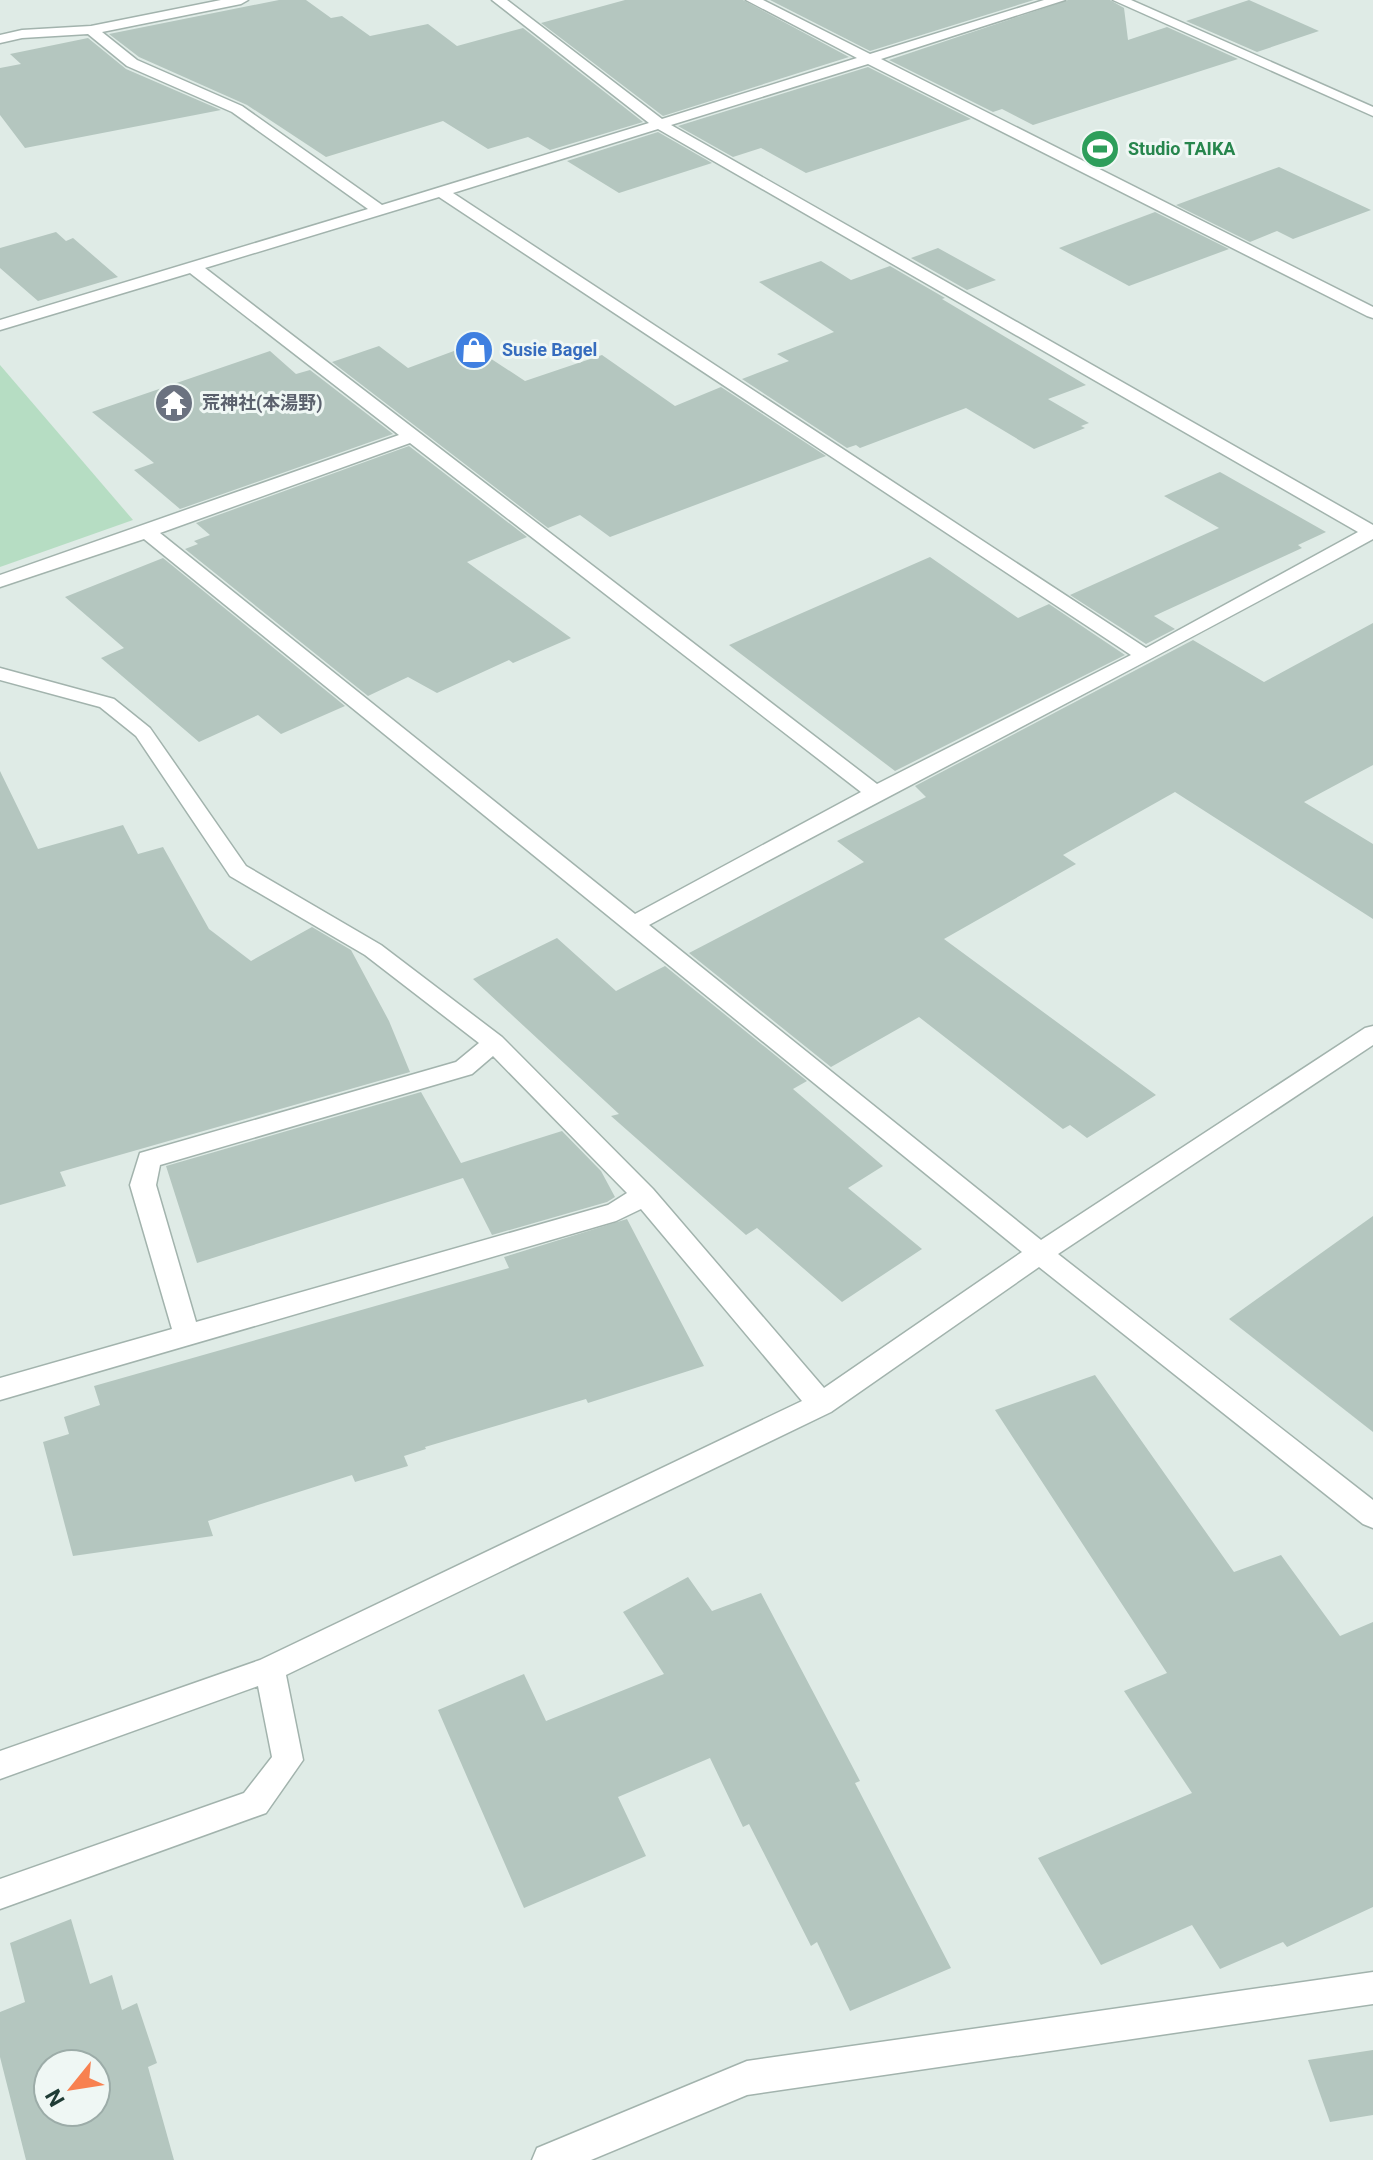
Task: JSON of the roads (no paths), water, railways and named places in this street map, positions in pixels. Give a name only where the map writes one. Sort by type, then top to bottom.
[{"type":"street","points":[[0,39],[22,34],[91,30],[241,0]]},
{"type":"street","points":[[499,0],[661,125],[1372,532]]},
{"type":"street","points":[[753,0],[1373,313]]},
{"type":"street","points":[[0,325],[661,125],[1058,0]]},
{"type":"street","points":[[1120,0],[1373,112]]},
{"type":"street","points":[[0,18],[22,34]]},
{"type":"street","points":[[91,30],[132,63],[237,109],[381,211]]},
{"type":"street","points":[[441,192],[1145,656]]},
{"type":"street","points":[[194,268],[875,793]]},
{"type":"street","points":[[0,581],[147,532],[413,436]]},
{"type":"street","points":[[147,532],[1040,1253],[1373,1516]]},
{"type":"street","points":[[632,925],[875,793],[1145,656],[1372,532]]},
{"type":"street","points":[[0,674],[107,703],[143,732],[238,871],[373,950],[494,1043],[644,1195],[821,1404]]},
{"type":"street","points":[[0,1765],[270,1669],[821,1404],[1040,1253],[1373,1034]]},
{"type":"street","points":[[187,1335],[143,1185],[149,1159],[464,1068],[494,1043]]},
{"type":"street","points":[[0,1389],[616,1212],[644,1195]]},
{"type":"street","points":[[0,1894],[255,1803],[288,1760],[270,1669]]},
{"type":"street","points":[[549,2160],[747,2078],[1373,1988]]},
{"type":"place","name":"Studio TAIKA","points":[[1100,149]]},
{"type":"place","name":"Susie Bagel","points":[[474,350]]},
{"type":"place","name":"荒神社(本湯野)","points":[[174,403]]}]
